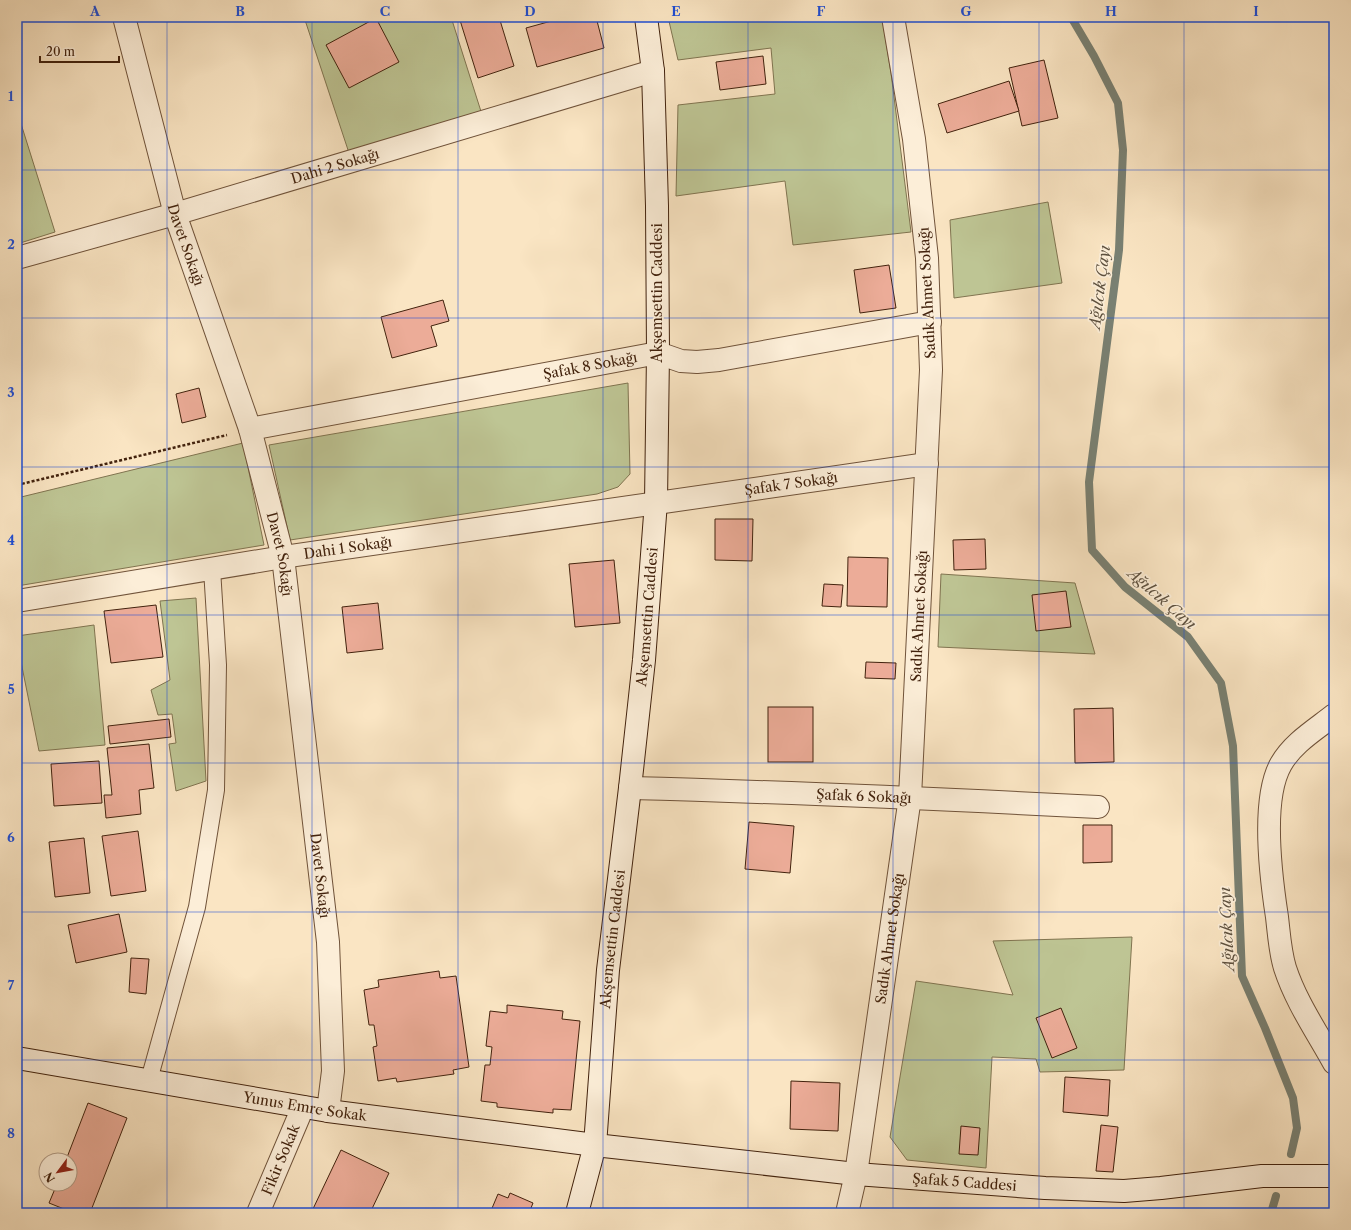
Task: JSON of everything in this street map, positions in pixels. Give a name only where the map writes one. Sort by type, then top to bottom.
[{"type":"street","name":"Davet Sokağı","points":[[124,17],[175,214],[250,429],[283,557],[328,942],[333,1071],[328,1110]]},
{"type":"street","name":"Akşemsettin Caddesi","points":[[577,1213],[595,1145],[608,970],[644,660],[656,502],[658,353],[657,206],[653,71],[646,17]]},
{"type":"street","name":"Sadık Ahmet Sokağı","points":[[847,1213],[856,1174],[910,797],[931,370],[927,258],[914,139],[893,17]]},
{"type":"street","name":"Dahi 2 Sokağı","points":[[17,258],[175,214],[653,71]]},
{"type":"street","name":"Şafak 8 Sokağı","points":[[250,429],[658,353],[681,361],[697,362],[719,360],[930,322]]},
{"type":"street","name":"Şafak 7 Sokağı","points":[[656,502],[927,464]]},
{"type":"street","name":"Dahi 1 Sokağı","points":[[17,601],[283,557],[656,502]]},
{"type":"street","points":[[1334,715],[1300,741],[1288,754],[1280,766],[1273,792],[1269,835],[1272,887],[1285,968],[1304,1011],[1334,1063]]},
{"type":"street","name":"Şafak 6 Sokağı","points":[[630,788],[773,791],[1098,807]]},
{"type":"street","name":"Yunus Emre Sokak","points":[[17,1058],[303,1107],[595,1145]]},
{"type":"street","name":"Fikir Sokak","points":[[258,1213],[303,1107]]},
{"type":"street","name":"Şafak 5 Caddesi","points":[[595,1145],[856,1174],[1052,1188],[1124,1191],[1262,1176],[1334,1176]]},
{"type":"lane","points":[[149,1080],[197,906],[216,790],[218,665],[212,569]]},
{"type":"path","points":[[17,485],[250,429]]},
{"type":"green space","points":[[304,17],[451,17],[485,124],[352,162]]},
{"type":"green space","points":[[668,17],[882,17],[891,73],[911,232],[793,245],[785,181],[676,196],[678,105],[775,94],[771,48],[678,60]]},
{"type":"green space","points":[[17,111],[55,232],[17,244]]},
{"type":"green space","points":[[1048,202],[1062,283],[954,298],[950,220]]},
{"type":"green space","points":[[628,383],[630,474],[618,487],[597,494],[290,540],[269,445]]},
{"type":"green space","points":[[243,443],[264,545],[17,586],[17,498]]},
{"type":"green space","points":[[941,574],[1075,583],[1095,654],[938,647]]},
{"type":"green space","points":[[196,598],[206,781],[176,791],[169,744],[176,743],[172,714],[158,715],[151,690],[170,680],[160,601]]},
{"type":"green space","points":[[94,625],[105,745],[39,751],[17,636]]},
{"type":"green space","points":[[1132,937],[1124,1070],[1040,1072],[1036,1059],[992,1057],[986,1168],[907,1160],[890,1137],[916,981],[1013,995],[993,941]]},
{"type":"building","points":[[459,17],[499,17],[514,66],[478,78]]},
{"type":"building","points":[[566,17],[596,17],[604,48],[537,67],[526,28]]},
{"type":"building","points":[[376,18],[399,62],[349,88],[326,45]]},
{"type":"building","points":[[763,56],[766,84],[720,90],[716,62]]},
{"type":"building","points":[[1044,60],[1058,118],[1022,126],[1009,68]]},
{"type":"building","points":[[1009,81],[1019,111],[947,133],[938,104]]},
{"type":"building","points":[[889,265],[896,308],[860,313],[854,270]]},
{"type":"building","points":[[443,300],[449,321],[431,326],[437,346],[392,358],[381,317]]},
{"type":"building","points":[[199,388],[206,417],[182,423],[176,394]]},
{"type":"building","points":[[715,519],[753,519],[752,561],[715,560]]},
{"type":"building","points":[[985,539],[986,569],[954,570],[953,540]]},
{"type":"building","points":[[848,557],[888,558],[887,607],[847,606]]},
{"type":"building","points":[[614,560],[620,623],[575,627],[569,564]]},
{"type":"building","points":[[824,584],[843,585],[841,607],[822,606]]},
{"type":"building","points":[[1066,591],[1071,627],[1036,631],[1032,595]]},
{"type":"building","points":[[378,603],[383,649],[347,653],[342,607]]},
{"type":"building","points":[[156,605],[163,657],[111,663],[104,611]]},
{"type":"building","points":[[866,662],[896,663],[895,679],[865,678]]},
{"type":"building","points":[[768,707],[813,707],[813,762],[768,762]]},
{"type":"building","points":[[1113,708],[1114,762],[1075,763],[1074,709]]},
{"type":"building","points":[[169,719],[171,737],[110,744],[108,726]]},
{"type":"building","points":[[149,744],[154,788],[139,790],[141,814],[106,818],[104,795],[112,795],[107,748]]},
{"type":"building","points":[[99,761],[102,803],[54,806],[51,764]]},
{"type":"building","points":[[749,822],[794,826],[790,873],[745,869]]},
{"type":"building","points":[[1083,825],[1112,825],[1112,862],[1083,863]]},
{"type":"building","points":[[138,831],[146,891],[111,896],[102,836]]},
{"type":"building","points":[[84,838],[90,893],[55,897],[49,842]]},
{"type":"building","points":[[119,914],[127,952],[76,963],[68,925]]},
{"type":"building","points":[[131,958],[149,959],[146,994],[129,992]]},
{"type":"building","points":[[439,971],[440,978],[456,976],[469,1067],[453,1070],[454,1074],[397,1082],[396,1078],[378,1081],[373,1047],[377,1046],[374,1025],[369,1025],[364,990],[379,987],[378,980]]},
{"type":"building","points":[[507,1005],[563,1011],[562,1019],[580,1021],[571,1110],[553,1109],[553,1113],[497,1107],[497,1103],[481,1101],[485,1065],[490,1065],[492,1047],[486,1046],[490,1011],[507,1013]]},
{"type":"building","points":[[1061,1008],[1077,1048],[1052,1058],[1036,1018]]},
{"type":"building","points":[[1065,1077],[1110,1080],[1108,1116],[1063,1112]]},
{"type":"building","points":[[791,1081],[840,1083],[838,1131],[790,1129]]},
{"type":"building","points":[[88,1103],[127,1118],[90,1213],[74,1213],[49,1203],[54,1192],[78,1192],[78,1152],[69,1152]]},
{"type":"building","points":[[1101,1125],[1118,1127],[1113,1172],[1096,1171]]},
{"type":"building","points":[[961,1126],[980,1128],[978,1155],[959,1154]]},
{"type":"building","points":[[341,1150],[389,1173],[370,1213],[317,1213],[312,1211]]},
{"type":"building","points":[[510,1193],[533,1203],[531,1208],[543,1213],[490,1213],[498,1194],[508,1198]]},
{"type":"waterway","name":"Ağılcık Çayı","points":[[1071,17],[1094,56],[1118,103],[1123,150],[1119,250],[1089,482],[1092,550],[1125,587],[1188,637],[1221,683],[1233,746],[1242,976],[1293,1098],[1297,1128],[1291,1154]]},
{"type":"waterway","name":"Ağılcık Çayı","points":[[1271,1213],[1276,1196]]}]
